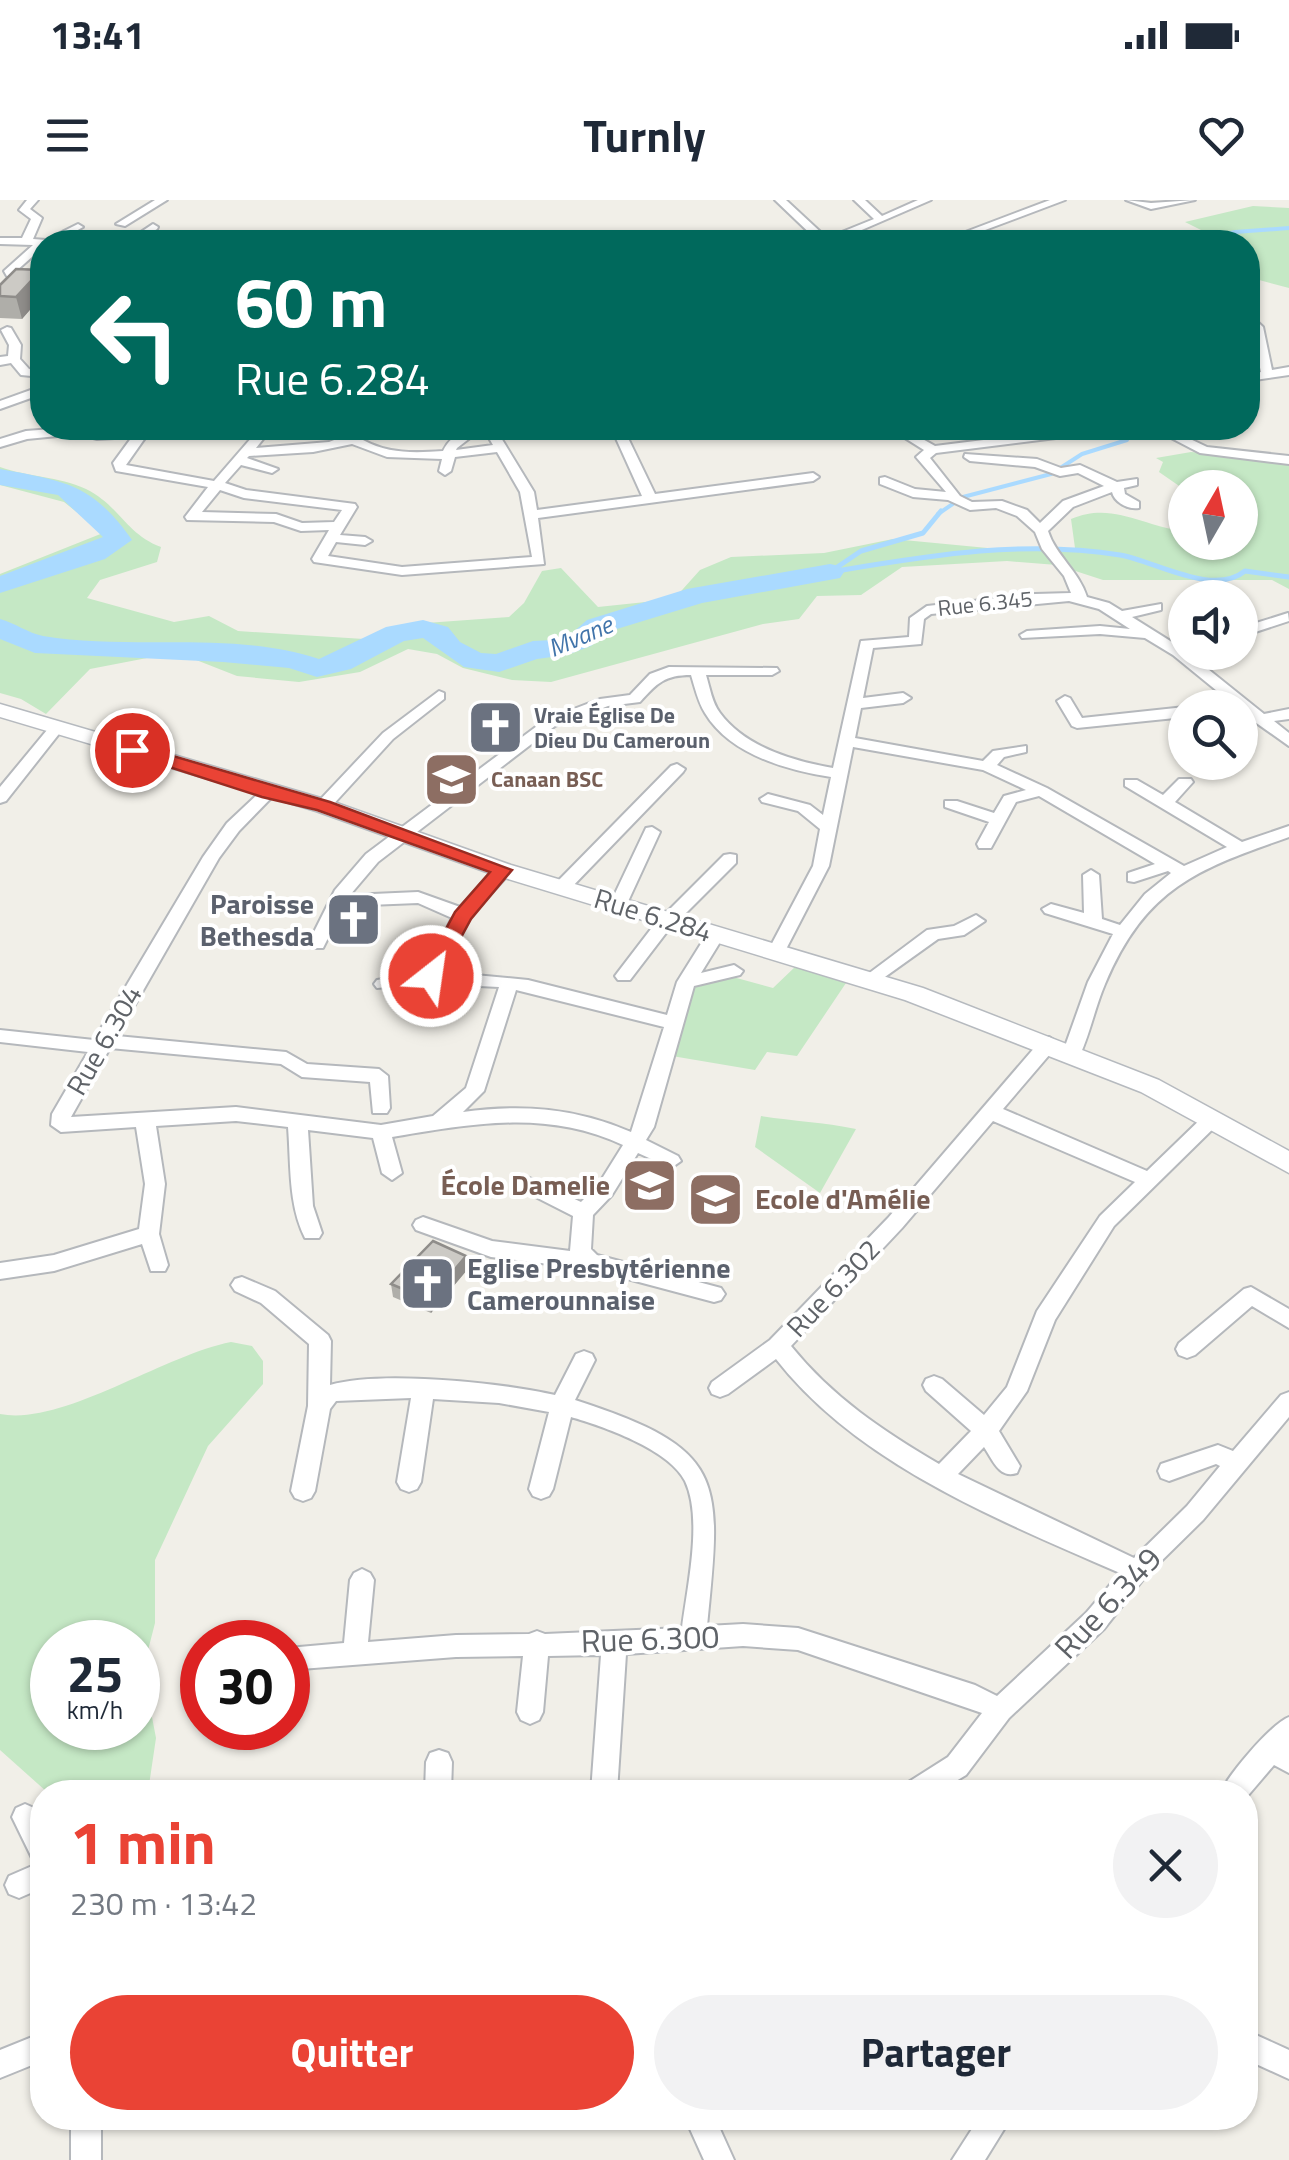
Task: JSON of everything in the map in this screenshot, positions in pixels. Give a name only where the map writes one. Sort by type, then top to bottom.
[{"type":"street","points":[[32,230],[37,218],[24,210],[33,200]]},
{"type":"street","points":[[121,224],[162,200]]},
{"type":"street","points":[[780,200],[813,230]]},
{"type":"street","points":[[859,200],[882,220]]},
{"type":"street","points":[[857,230],[926,200]]},
{"type":"street","points":[[977,230],[1060,200]]},
{"type":"street","points":[[1131,200],[1151,206],[1190,200]]},
{"type":"street","points":[[72,230],[78,227]]},
{"type":"street","points":[[149,230],[153,227]]},
{"type":"street","points":[[26,242],[30,233]]},
{"type":"street","points":[[0,241],[30,242]]},
{"type":"street","points":[[0,293],[14,278],[9,271],[30,255]]},
{"type":"street","points":[[8,330],[15,345],[7,360],[30,373]]},
{"type":"street","points":[[1260,341],[1267,374]]},
{"type":"street","points":[[1260,375],[1289,372]]},
{"type":"street","points":[[0,405],[30,394]]},
{"type":"street","points":[[0,443],[30,435]]},
{"type":"street","points":[[137,440],[119,464],[121,468],[217,485],[244,494],[356,505],[319,559],[386,570],[534,563],[540,558],[526,492],[496,440]]},
{"type":"street","points":[[257,440],[192,518],[276,518],[366,541]]},
{"type":"street","points":[[241,462],[354,440],[372,450],[406,455],[501,448]]},
{"type":"street","points":[[445,470],[456,440]]},
{"type":"street","points":[[622,440],[650,498]]},
{"type":"street","points":[[910,440],[928,454],[955,494],[951,496]]},
{"type":"street","points":[[906,460],[1023,440]]},
{"type":"street","points":[[1183,440],[1204,450],[1289,460]]},
{"type":"street","points":[[970,457],[1016,459],[1060,472],[1080,469],[1117,487],[1120,496],[1134,504]]},
{"type":"street","points":[[241,462],[272,469]]},
{"type":"street","points":[[531,515],[812,477]]},
{"type":"street","points":[[885,482],[913,493],[951,496],[970,506],[994,503],[1022,513],[1038,530],[1048,551],[1075,577],[1080,599]]},
{"type":"street","points":[[1038,530],[1066,504],[1132,482]]},
{"type":"street","points":[[1012,523],[1038,530]]},
{"type":"street","name":"Rue 6.345","points":[[776,951],[821,866],[866,644],[916,641],[917,618],[927,610],[1034,598],[1080,599],[1120,616],[1168,645]]},
{"type":"street","points":[[1120,616],[1156,607]]},
{"type":"street","points":[[1258,627],[1288,618]]},
{"type":"street","points":[[1027,634],[1100,630],[1148,636]]},
{"type":"street","name":"Rue 6.345","points":[[1201,670],[1220,690]]},
{"type":"street","points":[[318,944],[348,880],[371,857],[550,723],[605,702],[634,700],[659,674],[772,671]]},
{"type":"street","points":[[698,673],[715,718],[744,742],[791,765],[840,774]]},
{"type":"street","points":[[323,806],[388,736],[439,696]]},
{"type":"street","points":[[854,704],[902,698]]},
{"type":"street","points":[[1065,701],[1077,723],[1168,714]]},
{"type":"street","name":"Rue 6.284","points":[[0,710],[268,793],[323,806],[503,870],[868,980],[1060,1047],[1213,1119],[1289,1163]]},
{"type":"street","points":[[1260,719],[1289,714]]},
{"type":"street","name":"Rue 6.345","points":[[1260,719],[1289,741]]},
{"type":"street","points":[[0,798],[57,728]]},
{"type":"street","points":[[847,741],[987,766],[1041,790],[1176,869]]},
{"type":"street","points":[[987,766],[998,754],[1020,749]]},
{"type":"street","points":[[562,887],[676,769]]},
{"type":"street","points":[[1165,802],[1184,782]]},
{"type":"street","points":[[1132,783],[1243,849]]},
{"type":"street","points":[[985,844],[1010,798],[1041,790]]},
{"type":"street","name":"Rue 6.304","points":[[268,793],[233,827],[211,857],[101,1044],[62,1114],[61,1124],[236,1114],[382,1132],[506,1112],[588,1123],[671,1160]]},
{"type":"street","points":[[768,799],[804,808],[828,827]]},
{"type":"street","points":[[951,804],[1000,820]]},
{"type":"street","points":[[1134,877],[1176,869],[1289,831]]},
{"type":"street","points":[[619,904],[633,881],[634,859],[652,832]]},
{"type":"street","points":[[624,976],[651,935],[672,920],[730,859]]},
{"type":"street","points":[[1050,909],[1122,931],[1176,869]]},
{"type":"street","points":[[422,995],[462,916],[503,870]]},
{"type":"street","points":[[1091,874],[1093,920]]},
{"type":"street","points":[[340,902],[417,895],[444,903],[462,916]]},
{"type":"street","points":[[868,980],[933,934],[958,931],[976,921]]},
{"type":"street","name":"Rue 6.302","points":[[1122,931],[1060,1047],[991,1112],[816,1310],[778,1346],[815,1390],[942,1476],[1137,1570]]},
{"type":"street","points":[[585,1256],[583,1212],[605,1190],[636,1144],[686,982],[716,934]]},
{"type":"street","points":[[686,982],[734,971]]},
{"type":"street","points":[[383,984],[431,976],[509,985],[571,994],[672,1023]]},
{"type":"street","points":[[438,1123],[474,1091],[509,985]]},
{"type":"street","points":[[0,1036],[286,1058],[302,1070],[379,1076],[380,1108]]},
{"type":"street","points":[[991,1112],[1150,1180]]},
{"type":"street","points":[[942,1476],[1016,1391],[1044,1317],[1067,1276],[1106,1222],[1213,1119]]},
{"type":"street","points":[[145,1120],[154,1184],[149,1234],[158,1265]]},
{"type":"street","points":[[298,1124],[303,1206],[312,1233]]},
{"type":"street","points":[[382,1132],[392,1173]]},
{"type":"street","points":[[521,1181],[583,1212]]},
{"type":"street","points":[[423,1224],[491,1249],[585,1256],[714,1294]]},
{"type":"street","points":[[0,1272],[54,1264],[149,1234]]},
{"type":"street","points":[[242,1285],[268,1297],[320,1341],[319,1406],[303,1491]]},
{"type":"street","points":[[1187,1349],[1252,1295],[1289,1320]]},
{"type":"street","points":[[720,1388],[778,1346]]},
{"type":"street","points":[[540,1489],[563,1402],[584,1360]]},
{"type":"street","points":[[934,1385],[986,1430],[1009,1466]]},
{"type":"street","points":[[319,1406],[329,1394],[346,1389],[506,1392],[563,1402],[667,1448],[695,1477],[702,1532],[693,1640]]},
{"type":"street","points":[[410,1482],[423,1389]]},
{"type":"street","name":"Rue 6.349","points":[[935,1780],[957,1766],[1000,1710],[1095,1621],[1137,1570],[1196,1513],[1289,1401]]},
{"type":"street","points":[[1169,1471],[1218,1454],[1236,1464]]},
{"type":"street","points":[[354,1653],[362,1580]]},
{"type":"street","name":"Rue 6.300","points":[[310,1657],[537,1642],[614,1644],[744,1635],[798,1639],[975,1697],[1000,1710]]},
{"type":"street","points":[[530,1712],[537,1642]]},
{"type":"street","points":[[605,1780],[614,1644]]},
{"type":"street","points":[[1247,1780],[1283,1746]]},
{"type":"street","points":[[439,1780],[440,1762]]},
{"type":"street","points":[[26,1817],[30,1826]]},
{"type":"street","points":[[1258,2050],[1289,2065]]},
{"type":"street","points":[[0,2064],[30,2052]]},
{"type":"street","points":[[86,2130],[86,2160]]},
{"type":"street","points":[[705,2130],[719,2160]]},
{"type":"street","points":[[967,2160],[988,2130]]},
{"type":"green space","points":[[1253,206],[1289,208],[1289,288],[1260,280],[1260,230],[1201,230],[1185,222]]},
{"type":"green space","points":[[1191,452],[1271,458],[1289,454],[1289,589],[1272,580],[1103,580],[1057,565],[1007,561],[902,567],[861,595],[817,596],[799,619],[763,624],[551,682],[512,680],[463,668],[437,654],[408,649],[360,672],[299,682],[237,676],[186,656],[147,658],[90,669],[46,714],[21,699],[0,693],[0,574],[103,533],[64,502],[0,485],[0,467],[86,489],[107,503],[139,535],[161,547],[157,562],[100,580],[87,598],[174,622],[209,616],[238,631],[364,639],[412,624],[509,617],[524,603],[542,571],[561,568],[598,607],[674,599],[700,570],[731,557],[824,553],[893,539],[998,549],[1075,548],[1071,519],[1086,514],[1114,514],[1168,528],[1168,560],[1258,560],[1258,470],[1168,470],[1168,478],[1159,472],[1163,462],[1156,458]]},
{"type":"green space","points":[[795,967],[846,983],[797,1056],[767,1052],[755,1070],[672,1056],[693,986],[711,971],[773,988]]},
{"type":"green space","points":[[761,1116],[856,1129],[820,1193],[755,1147]]},
{"type":"green space","points":[[231,1342],[252,1346],[263,1361],[263,1384],[208,1446],[155,1560],[155,1620],[30,1620],[30,1750],[154,1750],[150,1780],[34,1780],[0,1750],[0,1414],[25,1415],[82,1400]]},
{"type":"building","points":[[16,269],[30,270],[30,282],[16,297],[0,296],[0,285]]},
{"type":"building","points":[[433,1241],[466,1256],[429,1300],[391,1284]]},
{"type":"waterway","name":"Mvane","points":[[1260,230],[1289,228]]},
{"type":"waterway","name":"Mvane","points":[[939,513],[963,497],[1051,474],[1082,454],[1127,440]]},
{"type":"waterway","name":"Mvane","points":[[0,477],[66,489],[107,524],[118,540],[95,553],[0,585]]},
{"type":"waterway","points":[[939,513],[923,533],[861,551],[830,572],[939,555],[1047,549],[1120,555],[1201,579],[1232,578],[1245,571],[1289,577]]},
{"type":"waterway","name":"Mvane","points":[[0,628],[35,644],[223,653],[293,660],[317,668],[341,663],[396,633],[423,629],[438,633],[450,648],[474,661],[499,663],[533,650],[557,649],[581,640],[597,626],[697,595],[830,572]]},
{"type":"place","name":"Vraie Église De Dieu Du Cameroun","points":[[495,728]]},
{"type":"place","name":"Canaan BSC","points":[[452,779]]},
{"type":"place","name":"Paroisse Bethesda","points":[[353,920]]},
{"type":"place","name":"École Damelie","points":[[649,1185]]},
{"type":"place","name":"Ecole d'Amélie","points":[[716,1199]]},
{"type":"place","name":"Eglise Presbytérienne Camerounnaise","points":[[428,1284]]},
{"type":"route","points":[[132,750],[323,806],[503,870],[462,916],[431,976]]}]
